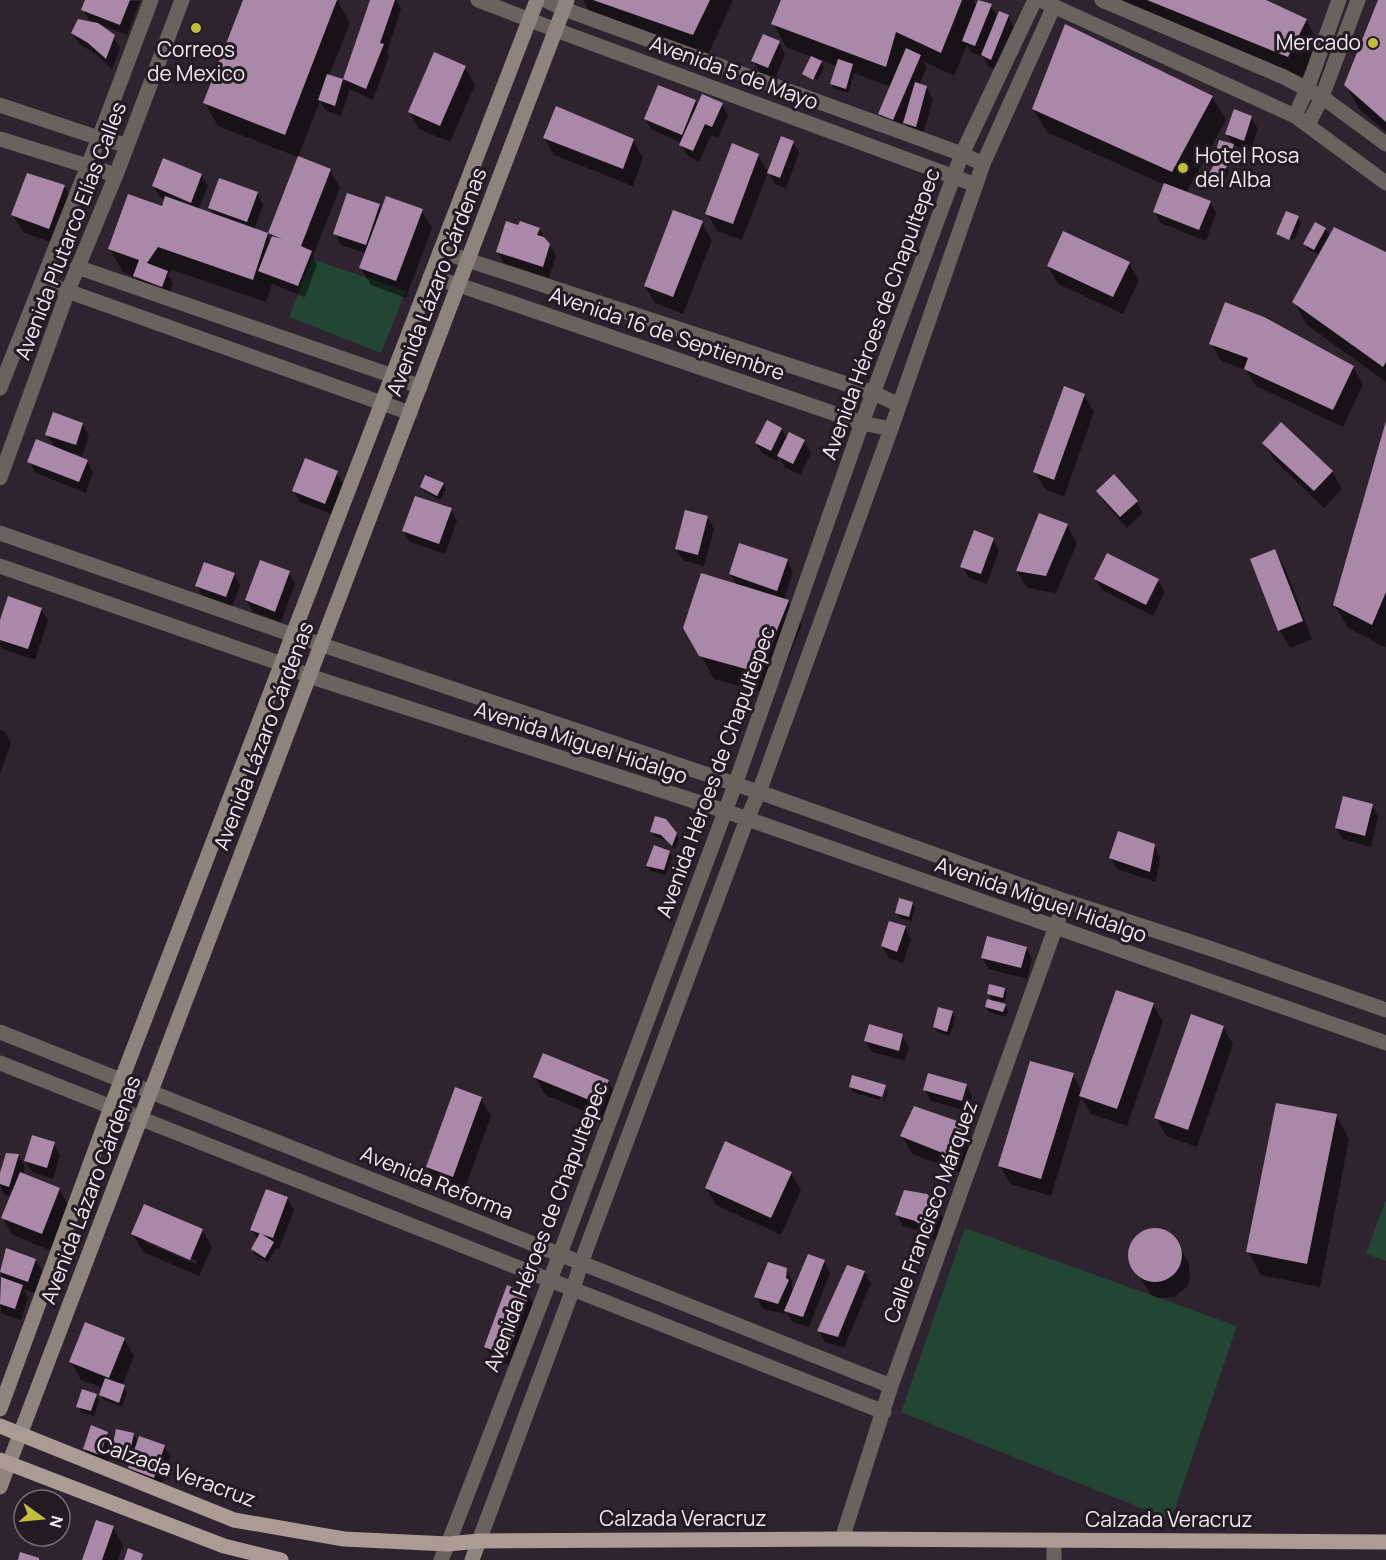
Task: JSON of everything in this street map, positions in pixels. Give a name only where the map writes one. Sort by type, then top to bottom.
[{"type":"main road","name":"Avenida Lázaro Cárdenas","points":[[0,1409],[111,1107],[537,0]]},
{"type":"main road","name":"Avenida Lázaro Cárdenas","points":[[0,1487],[5,1461],[20,1434],[566,4]]},
{"type":"main road","name":"Calzada Veracruz","points":[[0,1426],[234,1520],[344,1539],[448,1544],[479,1541],[842,1539],[1386,1542]]},
{"type":"main road","points":[[5,1461],[224,1546],[281,1560]]},
{"type":"main road","name":"Avenida Héroes de Chapultepec","points":[[472,1560],[479,1541]]},
{"type":"main road","points":[[252,1553],[267,1560]]},
{"type":"street","name":"Avenida Plutarco Elías Calles","points":[[0,388],[151,0]]},
{"type":"street","name":"Avenida Plutarco Elías Calles","points":[[0,478],[77,267],[116,175],[182,0]]},
{"type":"street","name":"Avenida 5 de Mayo","points":[[478,0],[976,185]]},
{"type":"street","name":"Avenida 5 de Mayo","points":[[545,0],[566,4],[962,154],[983,164]]},
{"type":"street","name":"Avenida Héroes de Chapultepec","points":[[441,1560],[560,1254],[735,785],[862,423],[954,175],[1035,0]]},
{"type":"street","points":[[1102,0],[1284,77],[1322,97],[1386,144]]},
{"type":"street","points":[[1301,120],[1307,89],[1339,0]]},
{"type":"street","points":[[1301,120],[1322,97],[1358,0]]},
{"type":"street","points":[[1047,3],[1301,120],[1386,183]]},
{"type":"street","name":"Avenida Héroes de Chapultepec","points":[[479,1541],[835,585],[983,164],[1047,3]]},
{"type":"street","points":[[0,105],[127,145]]},
{"type":"street","points":[[0,139],[116,175]]},
{"type":"street","name":"Avenida 16 de Septiembre","points":[[440,251],[874,393],[899,405]]},
{"type":"street","points":[[77,267],[420,387]]},
{"type":"street","name":"Avenida 16 de Septiembre","points":[[430,277],[862,423],[891,429]]},
{"type":"street","points":[[42,282],[410,413]]},
{"type":"street","name":"Avenida Miguel Hidalgo","points":[[0,533],[293,636],[759,792],[1065,901],[1386,1010]]},
{"type":"street","name":"Avenida Miguel Hidalgo","points":[[0,566],[282,664],[309,676],[725,811],[1386,1043]]},
{"type":"street","points":[[809,575],[835,585]]},
{"type":"street","name":"Calle Francisco Márquez","points":[[842,1539],[891,1386],[1065,901]]},
{"type":"street","name":"Avenida Reforma","points":[[0,1032],[891,1386]]},
{"type":"street","points":[[0,1063],[884,1412]]},
{"type":"street","points":[[1054,1540],[1054,1560]]},
{"type":"green space","points":[[312,259],[406,291],[381,353],[289,317]]},
{"type":"green space","points":[[1386,1202],[1386,1261],[1366,1254]]},
{"type":"green space","points":[[965,1228],[1237,1326],[1171,1520],[901,1412]]},
{"type":"building","points":[[85,0],[130,0],[120,25],[81,10]]},
{"type":"building","points":[[243,0],[337,0],[285,135],[203,103]]},
{"type":"building","points":[[370,0],[395,0],[380,43],[384,44],[366,89],[343,79]]},
{"type":"building","points":[[593,0],[710,0],[693,35]]},
{"type":"building","points":[[781,0],[962,0],[941,53],[896,32],[886,67],[771,24]]},
{"type":"building","points":[[978,0],[992,4],[975,46],[962,41]]},
{"type":"building","points":[[1147,0],[1266,0],[1307,19],[1288,57]]},
{"type":"building","name":"Mercado","points":[[1378,0],[1386,0],[1386,122],[1344,85]]},
{"type":"building","points":[[999,11],[1009,15],[991,60],[981,55]]},
{"type":"building","points":[[78,19],[98,23],[115,35],[106,59],[88,43],[71,33]]},
{"type":"building","points":[[1065,24],[1213,96],[1172,172],[1032,109]]},
{"type":"building","points":[[763,34],[780,41],[768,68],[751,61]]},
{"type":"building","points":[[906,48],[921,55],[893,120],[878,114]]},
{"type":"building","points":[[434,52],[466,66],[440,126],[408,112]]},
{"type":"building","points":[[811,56],[822,61],[813,80],[802,74]]},
{"type":"building","points":[[838,59],[853,64],[846,89],[830,84]]},
{"type":"building","points":[[327,74],[343,79],[335,106],[318,100]]},
{"type":"building","points":[[915,82],[927,86],[916,127],[903,123]]},
{"type":"building","points":[[658,85],[696,100],[682,135],[644,119]]},
{"type":"building","points":[[702,94],[723,103],[712,127],[705,124],[693,151],[679,145]]},
{"type":"building","points":[[556,106],[634,139],[623,169],[543,138]]},
{"type":"building","points":[[1234,109],[1252,116],[1244,141],[1225,134]]},
{"type":"building","points":[[781,136],[794,141],[780,178],[767,173]]},
{"type":"building","points":[[1219,140],[1234,144],[1230,158],[1215,154]]},
{"type":"building","points":[[732,143],[759,154],[733,224],[705,214]]},
{"type":"building","points":[[298,156],[331,169],[301,246],[312,251],[298,286],[258,271],[272,236],[282,239],[268,233]]},
{"type":"building","points":[[163,158],[202,174],[191,203],[152,186]]},
{"type":"building","points":[[1217,160],[1227,166],[1219,181],[1208,175]]},
{"type":"building","points":[[27,173],[65,185],[49,229],[11,215]]},
{"type":"building","points":[[219,178],[258,192],[247,222],[208,208]]},
{"type":"building","points":[[1164,183],[1211,201],[1199,230],[1153,212]]},
{"type":"building","points":[[347,193],[380,204],[366,245],[333,234]]},
{"type":"building","points":[[128,194],[162,206],[165,196],[268,233],[253,280],[158,247],[147,263],[168,271],[162,287],[133,276],[139,260],[108,249]]},
{"type":"building","points":[[386,196],[423,209],[396,281],[359,268]]},
{"type":"building","points":[[673,210],[703,221],[673,297],[644,286]]},
{"type":"building","points":[[1286,211],[1299,216],[1289,240],[1276,234]]},
{"type":"building","points":[[506,221],[518,225],[520,221],[540,228],[537,235],[544,237],[550,244],[543,267],[496,252]]},
{"type":"building","points":[[1315,222],[1326,228],[1314,250],[1303,244]]},
{"type":"building","points":[[1334,227],[1386,252],[1386,362],[1383,367],[1292,302]]},
{"type":"building","points":[[1063,231],[1130,262],[1113,297],[1047,266]]},
{"type":"building","points":[[1225,302],[1264,317],[1354,366],[1333,410],[1244,369],[1248,358],[1209,344]]},
{"type":"building","points":[[1064,386],[1085,394],[1054,480],[1033,472]]},
{"type":"building","points":[[53,412],[83,423],[76,445],[45,435]]},
{"type":"building","points":[[767,420],[782,428],[771,451],[755,443]]},
{"type":"building","points":[[1386,421],[1386,592],[1372,625],[1333,605]]},
{"type":"building","points":[[1281,422],[1333,471],[1314,491],[1262,443]]},
{"type":"building","points":[[789,432],[805,440],[793,464],[777,456]]},
{"type":"building","points":[[36,439],[88,460],[79,482],[27,462]]},
{"type":"building","points":[[305,458],[338,471],[325,504],[292,491]]},
{"type":"building","points":[[1114,474],[1138,501],[1120,517],[1096,491]]},
{"type":"building","points":[[425,475],[444,483],[437,496],[420,487]]},
{"type":"building","points":[[415,496],[452,508],[439,544],[402,531]]},
{"type":"building","points":[[685,510],[708,516],[698,555],[675,549]]},
{"type":"building","points":[[1039,513],[1068,524],[1046,576],[1016,571]]},
{"type":"building","points":[[974,530],[994,538],[981,574],[960,567]]},
{"type":"building","points":[[739,543],[788,559],[777,591],[729,574]]},
{"type":"building","points":[[1275,549],[1303,621],[1278,631],[1250,559]]},
{"type":"building","points":[[1107,553],[1159,579],[1146,605],[1094,579]]},
{"type":"building","points":[[260,560],[290,571],[275,612],[245,600]]},
{"type":"building","points":[[204,562],[235,573],[226,597],[195,586]]},
{"type":"building","points":[[701,573],[789,600],[760,673],[699,656],[683,628]]},
{"type":"building","points":[[8,596],[42,608],[28,649],[0,640],[0,620]]},
{"type":"building","points":[[1343,796],[1373,804],[1365,836],[1335,828]]},
{"type":"building","points":[[655,816],[666,819],[677,833],[672,846],[661,835],[650,832]]},
{"type":"building","points":[[1118,831],[1155,844],[1150,872],[1109,858]]},
{"type":"building","points":[[654,845],[670,851],[664,870],[646,866]]},
{"type":"building","points":[[899,898],[913,902],[909,917],[895,913]]},
{"type":"building","points":[[889,921],[906,926],[897,952],[881,946]]},
{"type":"building","points":[[987,936],[1027,947],[1021,968],[981,958]]},
{"type":"building","points":[[989,984],[1005,988],[1003,998],[987,994]]},
{"type":"building","points":[[1116,990],[1154,1003],[1117,1109],[1079,1096]]},
{"type":"building","points":[[987,999],[1006,1004],[1003,1012],[985,1007]]},
{"type":"building","points":[[938,1007],[953,1011],[947,1032],[933,1027]]},
{"type":"building","points":[[1191,1014],[1224,1026],[1188,1130],[1154,1118]]},
{"type":"building","points":[[869,1024],[903,1034],[899,1051],[864,1041]]},
{"type":"building","points":[[543,1053],[609,1080],[599,1104],[533,1077]]},
{"type":"building","points":[[1030,1061],[1074,1073],[1041,1179],[998,1166]]},
{"type":"building","points":[[928,1073],[967,1084],[962,1101],[923,1090]]},
{"type":"building","points":[[852,1075],[886,1085],[882,1097],[849,1087]]},
{"type":"building","points":[[455,1087],[482,1097],[453,1177],[426,1167]]},
{"type":"building","points":[[1276,1103],[1337,1114],[1307,1264],[1246,1252]]},
{"type":"building","points":[[914,1106],[963,1123],[955,1158],[900,1136]]},
{"type":"building","points":[[32,1135],[55,1142],[47,1168],[24,1161]]},
{"type":"building","points":[[725,1141],[792,1172],[771,1218],[705,1188]]},
{"type":"building","points":[[6,1153],[19,1154],[9,1187],[0,1184],[0,1173]]},
{"type":"building","points":[[20,1172],[60,1188],[42,1234],[1,1218]]},
{"type":"building","points":[[266,1189],[288,1197],[273,1238],[250,1230]]},
{"type":"building","points":[[904,1190],[927,1194],[939,1206],[931,1232],[915,1221],[895,1215]]},
{"type":"building","points":[[144,1204],[203,1229],[190,1260],[131,1234]]},
{"type":"building","points":[[1150,1228],[1160,1228],[1170,1232],[1178,1240],[1182,1255],[1178,1270],[1170,1278],[1160,1282],[1150,1282],[1140,1278],[1132,1270],[1128,1260],[1128,1250],[1132,1240],[1140,1232]]},
{"type":"building","points":[[260,1233],[274,1242],[265,1258],[251,1249]]},
{"type":"building","points":[[6,1248],[36,1259],[28,1282],[0,1272]]},
{"type":"building","points":[[808,1254],[825,1260],[803,1317],[784,1311]]},
{"type":"building","points":[[768,1262],[787,1268],[786,1278],[789,1280],[778,1304],[754,1297]]},
{"type":"building","points":[[847,1265],[865,1271],[838,1337],[817,1331]]},
{"type":"building","points":[[1,1277],[23,1285],[15,1309],[0,1304]]},
{"type":"building","points":[[507,1285],[529,1294],[507,1356],[484,1347]]},
{"type":"building","points":[[85,1322],[125,1338],[109,1378],[69,1362]]},
{"type":"building","points":[[105,1378],[125,1385],[119,1403],[99,1395]]},
{"type":"building","points":[[82,1389],[97,1394],[91,1411],[76,1407]]},
{"type":"building","points":[[91,1425],[108,1432],[100,1455],[83,1449]]},
{"type":"building","points":[[116,1429],[134,1433],[130,1452],[112,1448]]},
{"type":"building","points":[[139,1436],[165,1445],[154,1478],[128,1468]]},
{"type":"building","points":[[96,1520],[114,1526],[102,1560],[82,1560]]},
{"type":"building","points":[[128,1548],[143,1554],[141,1560],[124,1560]]},
{"type":"building","points":[[20,1552],[39,1558],[39,1560],[18,1560]]},
{"type":"place","name":"Correos de Mexico","points":[[196,28]]},
{"type":"place","name":"Mercado","points":[[1373,43]]},
{"type":"place","name":"Hotel Rosa del Alba","points":[[1183,168]]}]
